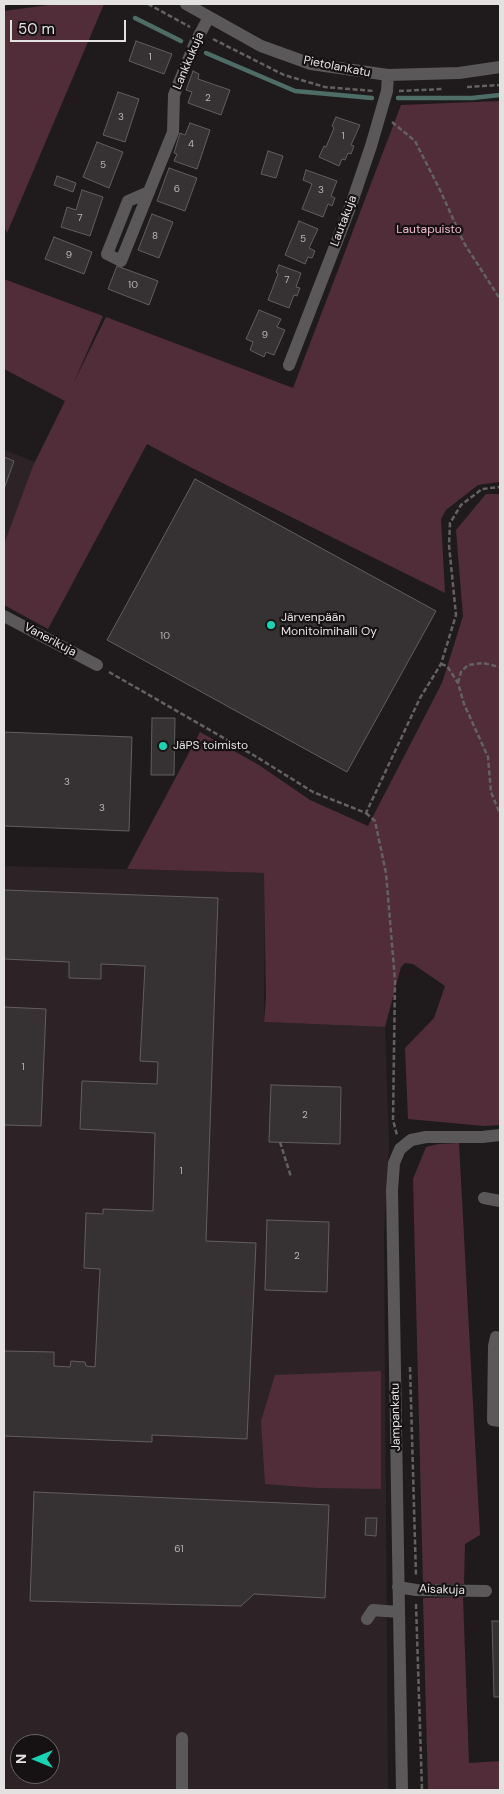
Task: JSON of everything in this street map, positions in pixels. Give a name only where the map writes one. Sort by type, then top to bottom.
[{"type":"street","name":"Pietolankatu","points":[[186,4],[261,46],[311,64],[388,75],[459,73],[500,67]]},
{"type":"street","name":"Lankkukuja","points":[[149,192],[128,200],[107,254],[121,261],[149,192],[173,132],[174,95],[195,43],[209,16]]},
{"type":"street","name":"Lautakuja","points":[[289,365],[351,205],[387,92],[388,75]]},
{"type":"street","name":"Vanerikuja","points":[[4,616],[97,665]]},
{"type":"street","points":[[400,1149],[411,1140],[426,1137],[500,1136]]},
{"type":"street","name":"Jampankatu","points":[[400,1149],[394,1164],[392,1180],[402,1790]]},
{"type":"street","points":[[484,1198],[500,1201]]},
{"type":"street","points":[[500,1338],[496,1337],[494,1346],[493,1420],[500,1421]]},
{"type":"street","name":"Aisakuja","points":[[398,1588],[486,1591]]},
{"type":"street","points":[[367,1619],[373,1610],[398,1612]]},
{"type":"street","points":[[182,1738],[182,1790]]},
{"type":"path","points":[[381,113],[415,142],[440,190],[464,243],[500,299]]},
{"type":"path","points":[[366,814],[420,698],[441,664],[456,615],[449,545],[450,523],[461,505],[482,490],[500,487]]},
{"type":"path","points":[[458,683],[462,672],[468,665],[483,663],[500,667]]},
{"type":"path","points":[[441,664],[447,666],[458,683],[464,704],[488,757],[492,792],[500,814]]},
{"type":"path","points":[[97,665],[255,756],[313,792],[366,814],[375,821],[386,873],[395,980],[393,1120],[400,1149]]},
{"type":"path","points":[[280,1142],[291,1177]]},
{"type":"path","points":[[410,1360],[422,1790]]},
{"type":"shaded area","points":[[4,450],[35,462],[4,544]]},
{"type":"shaded area","points":[[4,866],[265,873],[264,1022],[385,1027],[389,1145],[384,1232],[388,1790],[4,1790]]},
{"type":"green space","points":[[56,4],[104,4],[7,233],[4,226],[4,11]]},
{"type":"green space","name":"Lautapuisto","points":[[500,101],[499,482],[478,485],[446,510],[441,519],[445,593],[147,444],[48,629],[4,605],[4,544],[33,466],[65,401],[4,369],[4,279],[103,316],[73,384],[106,317],[293,388],[401,105]]},
{"type":"green space","points":[[486,494],[500,494],[500,1125],[484,1126],[408,1119],[405,1048],[434,1018],[445,986],[413,964],[405,963],[401,967],[385,1027],[264,1022],[266,997],[264,873],[127,869],[200,732],[259,765],[310,800],[368,826],[442,683],[463,616],[456,530]]},
{"type":"green space","points":[[459,1143],[480,1535],[465,1544],[464,1584],[423,1584],[413,1179],[426,1147],[438,1144]]},
{"type":"green space","points":[[381,1371],[381,1489],[317,1488],[265,1484],[261,1421],[275,1375]]},
{"type":"green space","points":[[463,1597],[469,1763],[500,1761],[500,1790],[428,1790],[423,1598]]},
{"type":"building","points":[[136,41],[172,54],[164,74],[129,61]]},
{"type":"building","points":[[193,71],[199,74],[198,79],[230,90],[221,115],[188,103],[192,92],[186,90]]},
{"type":"building","points":[[118,92],[139,99],[125,142],[103,135]]},
{"type":"building","points":[[336,117],[360,125],[351,145],[354,146],[351,154],[348,153],[345,160],[342,159],[339,166],[319,157],[324,146],[326,147],[334,128],[332,126]]},
{"type":"building","points":[[190,123],[210,130],[197,169],[174,161],[177,154],[174,153],[180,133],[185,135]]},
{"type":"building","points":[[97,142],[123,152],[109,188],[83,177]]},
{"type":"building","points":[[268,151],[283,156],[276,178],[261,174]]},
{"type":"building","points":[[169,168],[197,178],[185,211],[157,201]]},
{"type":"building","points":[[306,170],[337,181],[331,196],[335,198],[332,206],[328,204],[323,217],[302,209],[312,184],[303,180]]},
{"type":"building","points":[[57,176],[76,183],[73,192],[54,185]]},
{"type":"building","points":[[82,190],[103,197],[90,236],[61,227],[67,207],[76,210]]},
{"type":"building","points":[[152,214],[173,222],[159,258],[138,250]]},
{"type":"building","points":[[299,221],[318,229],[309,248],[315,251],[312,258],[308,257],[305,264],[285,255]]},
{"type":"building","points":[[54,237],[92,252],[84,274],[45,259]]},
{"type":"building","points":[[279,265],[301,273],[296,287],[300,288],[297,296],[294,295],[289,308],[268,300],[278,274],[276,272]]},
{"type":"building","points":[[117,266],[158,281],[149,305],[108,289]]},
{"type":"building","points":[[259,310],[281,319],[277,327],[285,330],[274,355],[266,352],[264,357],[250,350],[253,342],[246,339]]},
{"type":"building","points":[[4,457],[14,461],[4,489]]},
{"type":"building","name":"Järvenpään Monitoimihalli Oy","points":[[195,479],[436,611],[347,772],[107,640]]},
{"type":"building","name":"JäPS toimisto","points":[[152,718],[175,718],[174,775],[151,775]]},
{"type":"building","points":[[4,732],[132,737],[129,831],[4,826]]},
{"type":"building","points":[[4,890],[218,898],[206,1241],[256,1243],[247,1439],[152,1435],[152,1442],[4,1436],[4,1351],[54,1352],[54,1366],[70,1367],[71,1361],[85,1362],[86,1366],[95,1367],[100,1269],[84,1268],[86,1213],[103,1214],[103,1209],[153,1211],[155,1133],[80,1129],[82,1081],[157,1084],[158,1062],[140,1061],[145,966],[101,964],[101,979],[69,978],[69,962],[4,959]]},
{"type":"building","points":[[4,1007],[46,1009],[41,1126],[4,1125]]},
{"type":"building","points":[[271,1085],[341,1087],[340,1144],[269,1142]]},
{"type":"building","points":[[267,1220],[329,1222],[327,1292],[265,1290]]},
{"type":"building","points":[[34,1492],[329,1505],[325,1598],[254,1594],[241,1606],[30,1601]]},
{"type":"building","points":[[366,1518],[377,1518],[376,1536],[365,1535]]},
{"type":"building","points":[[492,1621],[500,1621],[500,1697],[494,1697]]},
{"type":"waterway","points":[[135,18],[181,41]]},
{"type":"waterway","points":[[206,53],[295,91],[372,98]]},
{"type":"waterway","points":[[398,98],[472,98],[500,95]]},
{"type":"place","name":"Järvenpään Monitoimihalli Oy","points":[[271,625]]},
{"type":"place","name":"JäPS toimisto","points":[[163,746]]}]
